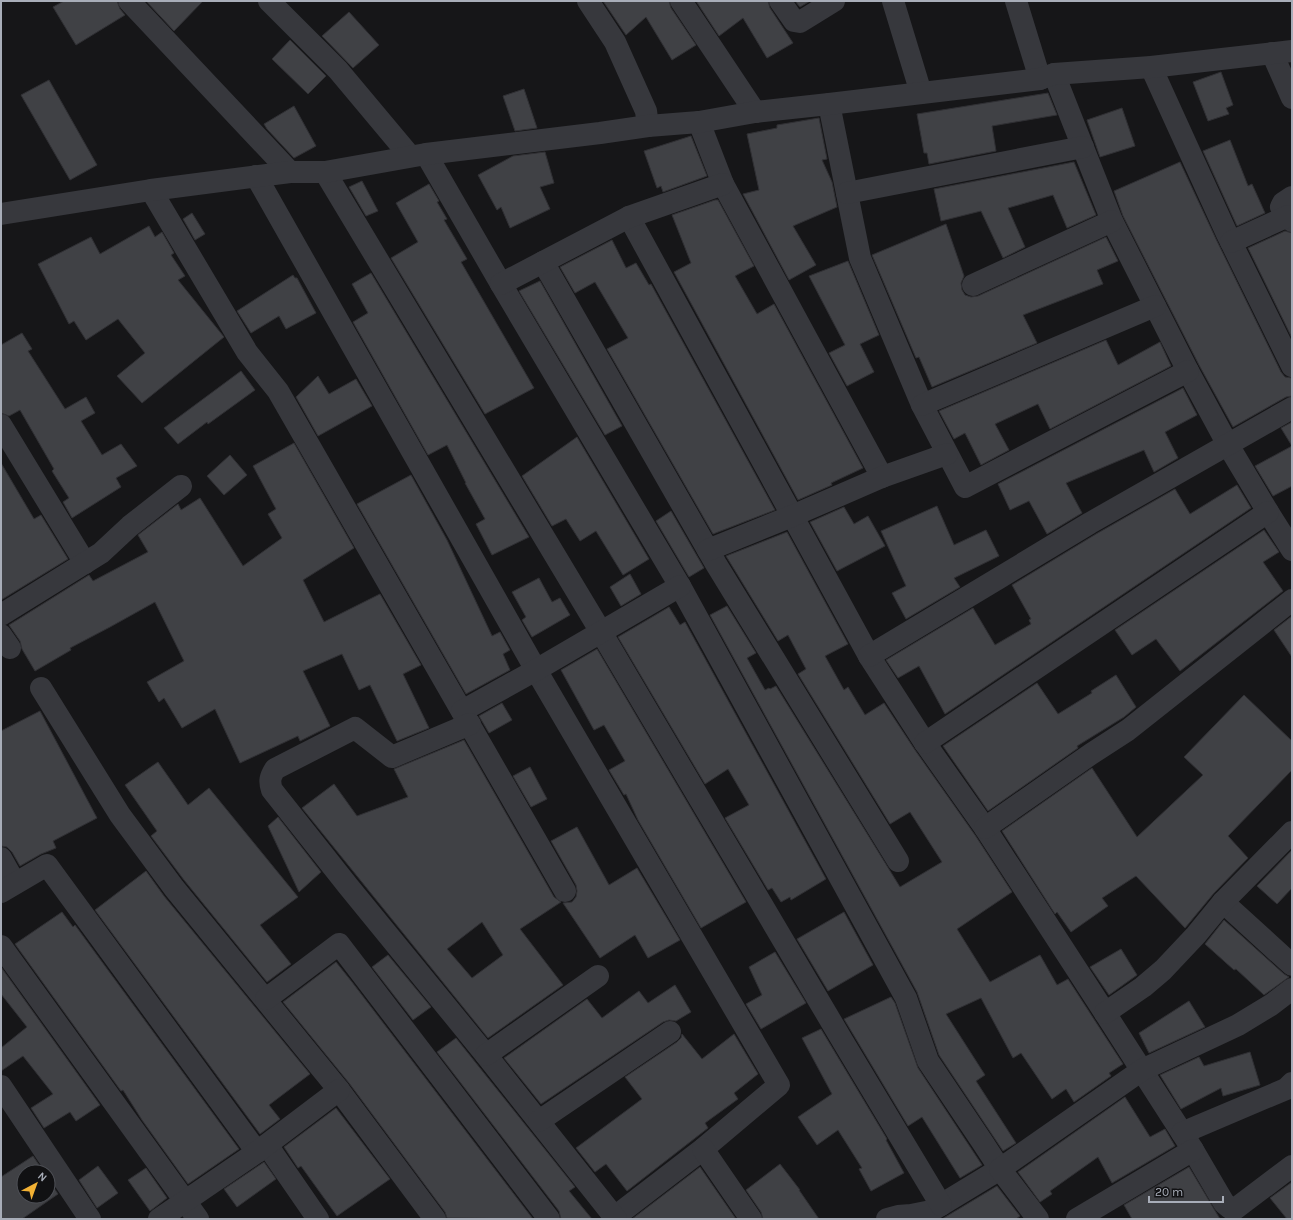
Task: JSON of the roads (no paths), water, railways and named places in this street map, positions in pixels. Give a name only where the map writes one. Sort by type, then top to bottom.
[{"type":"street","points":[[130,1],[290,172]]},
{"type":"street","points":[[269,1],[338,70],[418,155],[501,284],[680,586],[906,998],[928,1061],[1000,1169],[1038,1219]]},
{"type":"street","points":[[588,1],[615,42],[646,111],[648,126]]},
{"type":"street","points":[[681,1],[755,112]]},
{"type":"street","points":[[780,1],[794,22],[800,22],[834,1]]},
{"type":"street","points":[[893,1],[921,93]]},
{"type":"street","points":[[1016,1],[1047,76],[1083,147],[1112,221],[1188,371],[1228,445],[1292,550]]},
{"type":"street","points":[[1,214],[151,190],[290,172],[324,172],[418,155],[648,126],[699,122],[755,112],[921,93],[1047,76],[1151,67],[1282,52],[1292,98]]},
{"type":"street","points":[[1151,67],[1231,242],[1292,366]]},
{"type":"street","points":[[829,104],[860,258],[922,405],[965,487],[1188,371]]},
{"type":"street","points":[[699,122],[723,184],[882,477]]},
{"type":"street","points":[[847,193],[1083,147]]},
{"type":"street","points":[[324,172],[601,632],[842,1040],[942,1205]]},
{"type":"street","points":[[256,176],[536,670],[779,1085],[703,1148],[614,1218],[539,1121],[272,790],[270,777],[275,770],[355,728],[392,758],[466,718],[536,670],[680,586]]},
{"type":"street","points":[[501,284],[629,217],[723,184]]},
{"type":"street","points":[[151,190],[247,352],[278,391],[565,891]]},
{"type":"street","points":[[1231,242],[1291,211]]},
{"type":"street","points":[[629,217],[870,656],[925,743],[985,828],[1142,1070],[1224,1203],[1230,1208],[1235,1209],[1292,1166]]},
{"type":"street","points":[[973,285],[1112,221]]},
{"type":"street","points":[[543,262],[708,550],[898,862]]},
{"type":"street","points":[[922,405],[1155,306]]},
{"type":"street","points":[[870,656],[1090,523],[1292,408]]},
{"type":"street","points":[[1,425],[85,563]]},
{"type":"street","points":[[708,550],[882,477],[947,454]]},
{"type":"street","points":[[1,615],[101,553],[130,526],[181,486]]},
{"type":"street","points":[[925,743],[1268,512]]},
{"type":"street","points":[[985,828],[1128,730],[1292,600]]},
{"type":"street","points":[[41,688],[120,815],[174,888],[339,1090],[435,1219]]},
{"type":"street","points":[[1105,1013],[1164,970],[1196,935],[1223,902],[1292,832]]},
{"type":"street","points":[[1,858],[8,888],[47,865],[262,1149],[318,1219]]},
{"type":"street","points":[[1223,902],[1292,965]]},
{"type":"street","points":[[266,999],[339,944],[549,1219]]},
{"type":"street","points":[[1,946],[198,1219]]},
{"type":"street","points":[[486,1055],[598,976]]},
{"type":"street","points":[[887,1219],[898,1216],[912,1217],[931,1211],[942,1205],[1000,1169],[1142,1070],[1238,1025],[1292,989]]},
{"type":"street","points":[[539,1121],[670,1032]]},
{"type":"street","points":[[1077,1219],[1187,1141],[1286,1089],[1292,1083]]},
{"type":"street","points":[[1,1086],[90,1219]]},
{"type":"street","points":[[159,1219],[262,1149],[339,1090]]},
{"type":"street","points":[[703,1148],[751,1219]]}]
